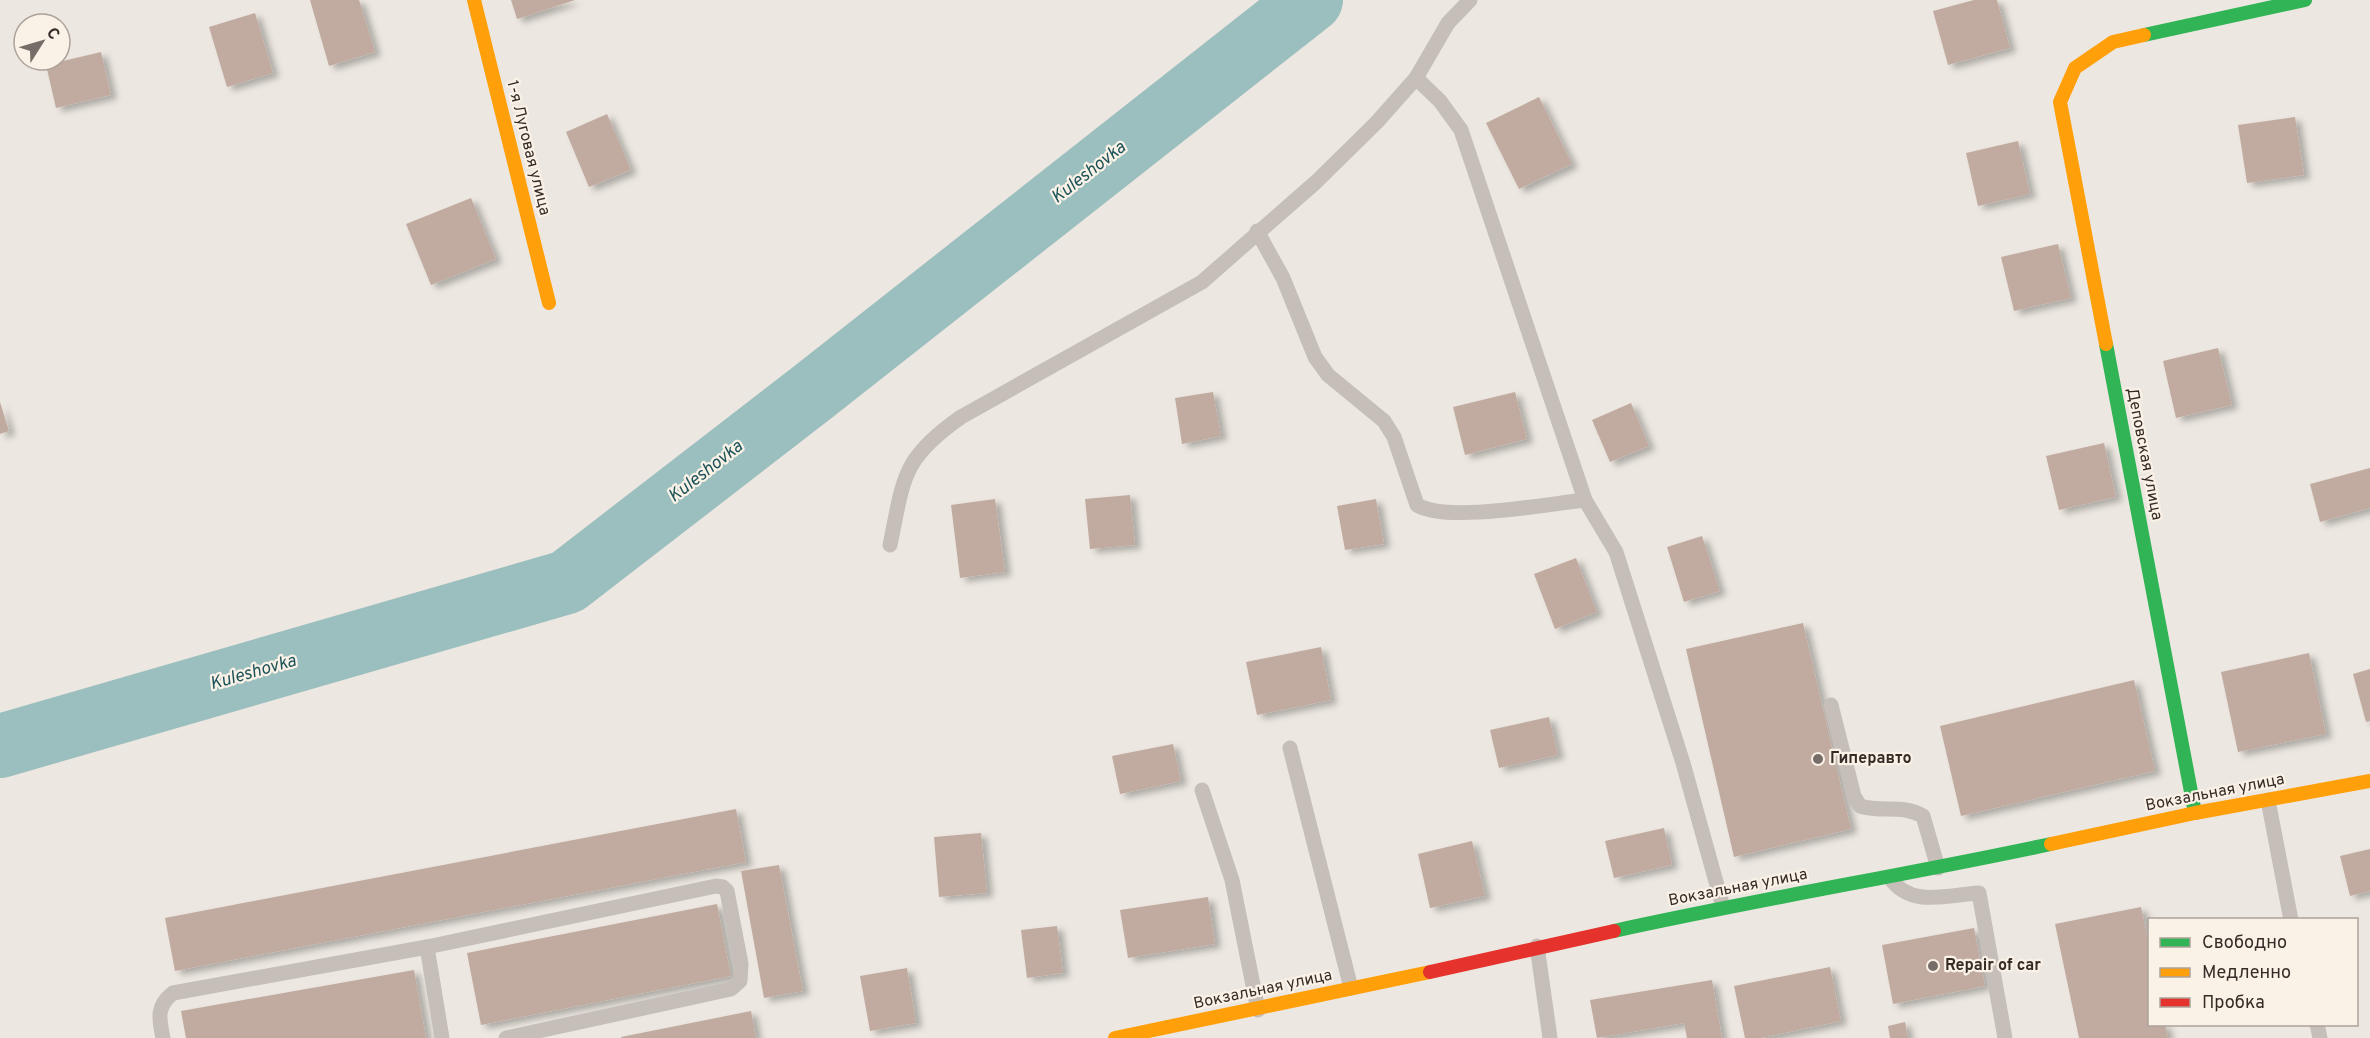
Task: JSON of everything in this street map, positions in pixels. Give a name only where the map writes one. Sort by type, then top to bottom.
[{"type":"street","name":"1-я Луговая улица","points":[[474,0],[549,303]]},
{"type":"street","name":"Деповская улица","points":[[2195,813],[2060,102],[2075,68],[2113,42],[2304,0]]},
{"type":"street","name":"Вокзальная улица","points":[[1115,1038],[1258,1010],[1537,946],[1723,907],[1938,868],[1974,876],[2195,813],[2370,781]]},
{"type":"lane","points":[[890,545],[909,465],[935,436],[961,417],[1202,282],[1257,231],[1316,182],[1370,130],[1416,78],[1448,23],[1470,0]]},
{"type":"lane","points":[[1416,78],[1440,101],[1461,130],[1585,500],[1616,552],[1683,763],[1723,907]]},
{"type":"lane","points":[[1257,231],[1283,278],[1315,357],[1328,375],[1384,421],[1394,437],[1417,506],[1427,511],[1492,511],[1585,500]]},
{"type":"lane","points":[[1831,705],[1854,796],[1860,806],[1870,809],[1899,807],[1923,816],[1938,868]]},
{"type":"lane","points":[[1290,748],[1350,988]]},
{"type":"lane","points":[[1202,790],[1232,880],[1258,1010]]},
{"type":"lane","points":[[2268,800],[2291,918]]},
{"type":"lane","points":[[1890,878],[1898,888],[1921,899],[1974,876],[2005,1038]]},
{"type":"lane","points":[[163,1038],[159,1016],[161,1005],[173,993],[427,946],[716,886],[723,887],[727,891],[741,964],[740,981],[731,990],[506,1038]]},
{"type":"lane","points":[[427,946],[442,1038]]},
{"type":"lane","points":[[1537,946],[1550,1038]]},
{"type":"building","points":[[310,0],[359,0],[375,52],[329,66]]},
{"type":"building","points":[[511,0],[575,0],[517,19]]},
{"type":"building","points":[[1974,0],[1997,0],[2010,48],[1948,65],[1933,11]]},
{"type":"building","points":[[255,13],[273,73],[227,87],[209,27]]},
{"type":"building","points":[[101,52],[111,95],[56,108],[48,72],[72,72],[72,59]]},
{"type":"building","points":[[1539,97],[1572,164],[1519,189],[1486,123]]},
{"type":"building","points":[[607,114],[631,170],[589,187],[566,132]]},
{"type":"building","points":[[2295,117],[2304,175],[2247,183],[2238,125]]},
{"type":"building","points":[[2018,141],[2030,194],[1978,206],[1966,153]]},
{"type":"building","points":[[471,198],[496,259],[431,285],[406,224]]},
{"type":"building","points":[[2058,244],[2071,298],[2014,311],[2001,257]]},
{"type":"building","points":[[2218,348],[2232,405],[2176,418],[2163,361]]},
{"type":"building","points":[[1213,392],[1221,436],[1182,444],[1175,398]]},
{"type":"building","points":[[1515,392],[1527,439],[1465,455],[1453,407]]},
{"type":"building","points":[[0,402],[9,431],[0,434]]},
{"type":"building","points":[[1631,403],[1649,446],[1610,462],[1592,420]]},
{"type":"building","points":[[2104,443],[2116,497],[2059,510],[2046,456]]},
{"type":"building","points":[[2370,468],[2370,508],[2320,522],[2310,484]]},
{"type":"building","points":[[1130,495],[1135,545],[1090,549],[1085,499]]},
{"type":"building","points":[[995,499],[1005,572],[960,578],[951,505]]},
{"type":"building","points":[[1376,499],[1384,544],[1345,550],[1337,506]]},
{"type":"building","points":[[1702,536],[1720,591],[1684,602],[1667,547]]},
{"type":"building","points":[[1576,558],[1597,612],[1555,629],[1534,574]]},
{"type":"building","points":[[1803,623],[1851,829],[1734,857],[1686,649]]},
{"type":"building","points":[[1321,647],[1331,700],[1257,715],[1246,662]]},
{"type":"building","points":[[2309,653],[2326,734],[2238,752],[2221,672]]},
{"type":"building","points":[[2370,669],[2370,721],[2366,722],[2353,674]]},
{"type":"building","points":[[2134,680],[2155,771],[1961,816],[1940,726]]},
{"type":"building","points":[[1549,717],[1558,755],[1499,768],[1490,730]]},
{"type":"building","points":[[1173,744],[1181,781],[1120,794],[1112,756]]},
{"type":"building","points":[[736,809],[746,862],[175,971],[165,918]]},
{"type":"building","points":[[1664,828],[1672,865],[1614,878],[1605,841]]},
{"type":"building","points":[[981,833],[987,893],[939,897],[934,837]]},
{"type":"building","points":[[1472,841],[1485,896],[1430,908],[1418,854]]},
{"type":"building","points":[[2370,849],[2370,891],[2350,896],[2340,856]]},
{"type":"building","points":[[779,865],[803,991],[764,998],[741,871]]},
{"type":"building","points":[[1208,897],[1215,944],[1128,958],[1120,910]]},
{"type":"building","points":[[717,904],[731,976],[481,1025],[467,953]]},
{"type":"building","points":[[2141,907],[2148,940],[2148,1026],[2165,1026],[2168,1038],[2079,1038],[2055,924]]},
{"type":"building","points":[[1057,926],[1063,973],[1027,978],[1021,930]]},
{"type":"building","name":"Repair of car","points":[[1974,928],[1985,986],[1893,1004],[1882,945]]},
{"type":"building","points":[[1830,967],[1841,1021],[1761,1038],[1745,1038],[1734,986]]},
{"type":"building","points":[[907,968],[916,1023],[870,1031],[860,976]]},
{"type":"building","points":[[414,970],[426,1038],[186,1038],[181,1011]]},
{"type":"building","points":[[1712,980],[1722,1038],[1687,1038],[1684,1023],[1597,1038],[1590,1000]]},
{"type":"building","points":[[751,1011],[756,1038],[621,1038],[621,1037]]},
{"type":"building","points":[[1905,1022],[1908,1038],[1890,1038],[1888,1026]]},
{"type":"waterway","name":"Kuleshovka","points":[[0,746],[567,582],[813,392],[1311,0]]},
{"type":"traffic: fast","points":[[2144,35],[2305,0]]},
{"type":"traffic: fast","points":[[2106,344],[2195,813]]},
{"type":"traffic: fast","points":[[1614,931],[2051,844]]},
{"type":"traffic: slow","points":[[474,0],[549,303]]},
{"type":"traffic: slow","points":[[2106,344],[2060,102],[2075,68],[2113,42],[2144,35]]},
{"type":"traffic: slow","points":[[2051,844],[2195,813],[2370,781]]},
{"type":"traffic: slow","points":[[1115,1038],[1430,972]]},
{"type":"traffic: jam","points":[[1430,972],[1614,931]]},
{"type":"place","name":"Гиперавто","points":[[1818,759]]},
{"type":"place","name":"Repair of car","points":[[1933,966]]}]
